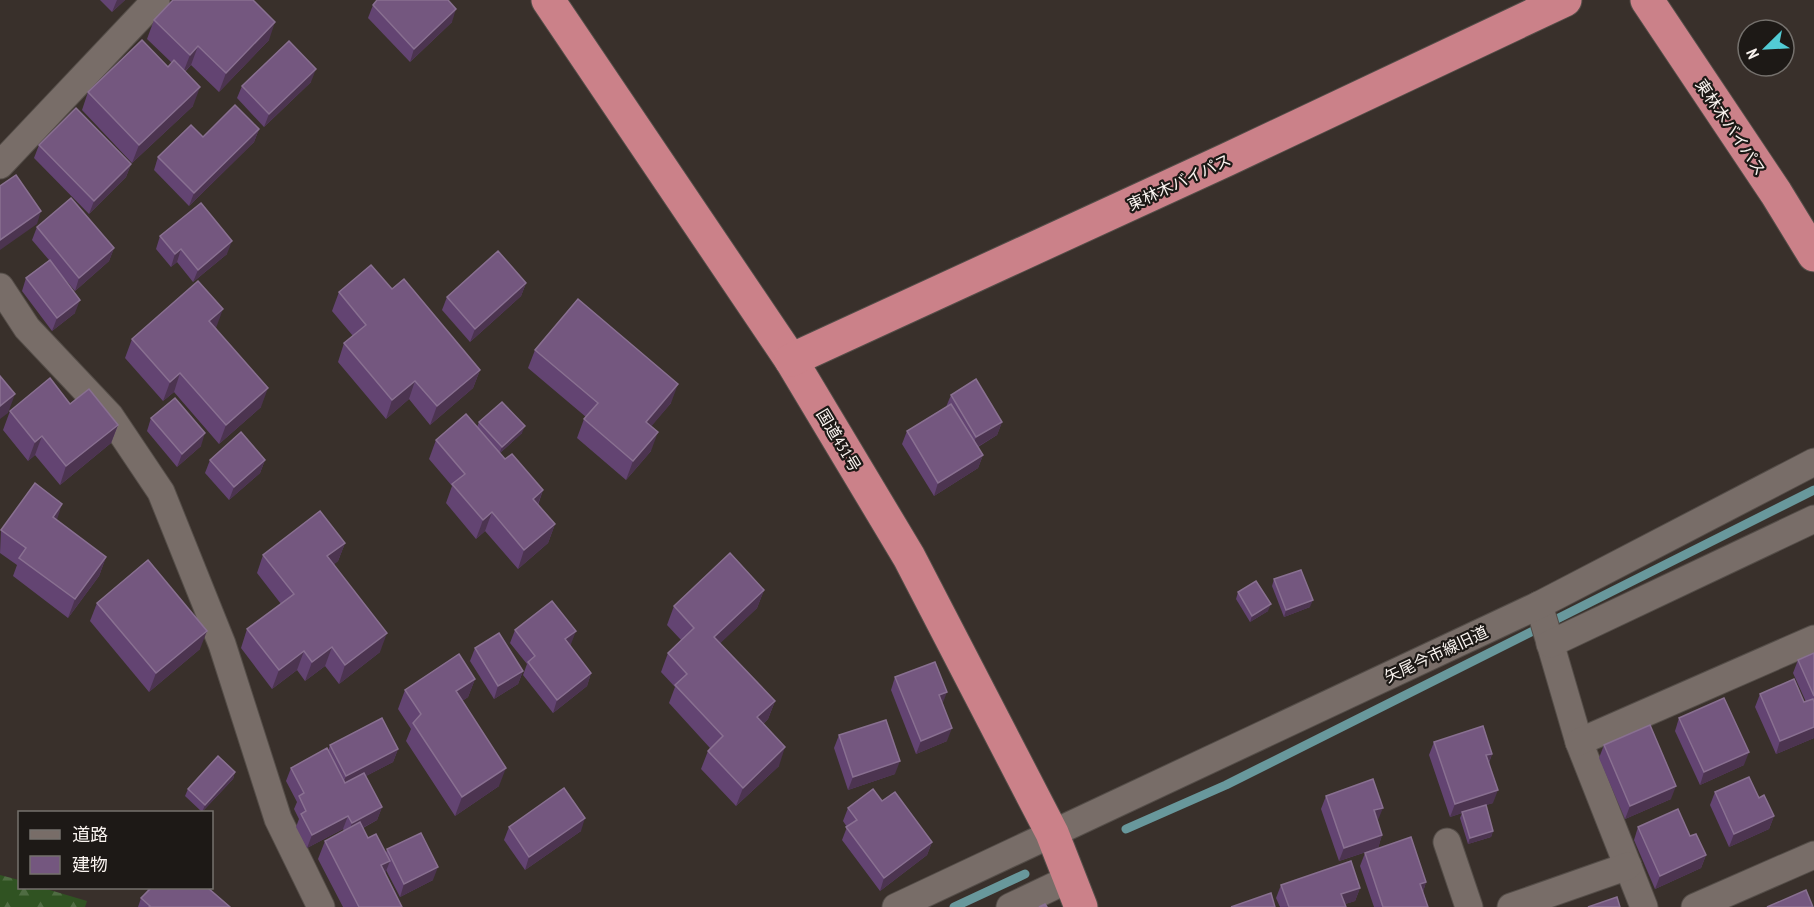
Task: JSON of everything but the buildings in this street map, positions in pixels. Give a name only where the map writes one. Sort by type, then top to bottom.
[{"type":"highway","name":"国道431号","points":[[548,0],[791,360],[909,557],[1052,833],[1075,893]]},
{"type":"highway","name":"東林木バイパス","points":[[791,360],[1226,160],[1565,0]]},
{"type":"highway","name":"東林木バイパス","points":[[1647,0],[1776,193],[1814,255]]},
{"type":"street","points":[[0,165],[156,0]]},
{"type":"street","points":[[0,287],[27,328],[110,416],[161,492],[222,644],[278,819],[321,907]]},
{"type":"street","name":"矢尾今市線旧道","points":[[896,907],[1539,606],[1814,462]]},
{"type":"street","points":[[1550,644],[1814,519]]},
{"type":"street","points":[[1539,606],[1579,742],[1644,907]]},
{"type":"street","points":[[1579,742],[1814,639]]},
{"type":"street","points":[[1447,842],[1469,907]]},
{"type":"street","points":[[1695,907],[1814,855]]},
{"type":"street","points":[[1511,907],[1628,867]]},
{"type":"street","points":[[1010,907],[1075,893]]},
{"type":"green space","points":[[0,875],[18,880],[18,889],[46,889],[87,901],[85,907],[0,907]]},
{"type":"waterway","points":[[1126,829],[1226,785],[1814,490]]},
{"type":"waterway","points":[[954,907],[1025,874]]}]
